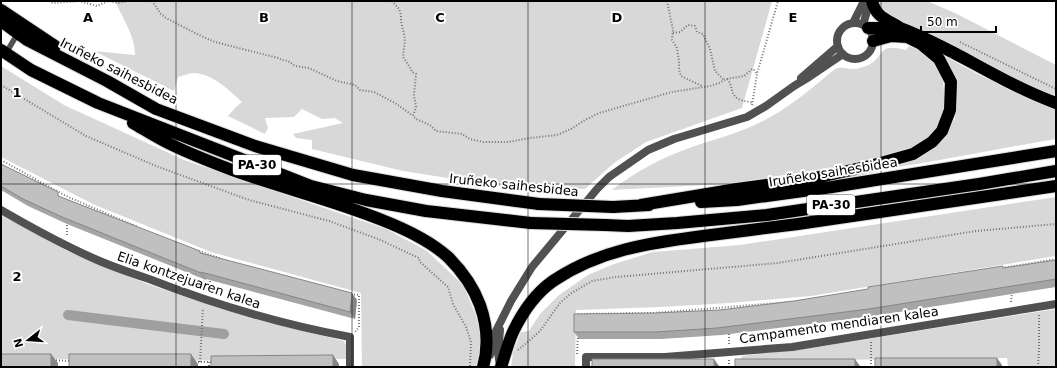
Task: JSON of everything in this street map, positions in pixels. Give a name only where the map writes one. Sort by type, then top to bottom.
[{"type":"highway","points":[[871,1],[878,15],[900,28],[925,38],[1009,83],[1056,103]]},
{"type":"highway","points":[[1,10],[108,81]]},
{"type":"highway","name":"Iruñeko saihesbidea","points":[[1,21],[28,40],[108,81],[156,109],[255,146],[353,175],[442,192],[539,204],[613,207],[737,200],[832,187],[1056,150]]},
{"type":"highway","points":[[866,27],[900,28]]},
{"type":"highway","points":[[641,205],[737,189],[810,179],[870,166],[913,154],[932,142],[942,131],[950,110],[951,82],[939,59],[921,44],[907,37],[885,36],[873,41]]},
{"type":"highway","name":"PA-30","points":[[3,52],[31,70],[98,103],[311,186],[366,200],[426,211],[531,223],[628,226],[767,215],[979,184],[1056,171]]},
{"type":"highway","points":[[98,103],[176,146],[233,170],[357,210],[410,231],[428,242],[447,257],[464,274],[475,292],[484,315],[486,332],[487,348],[483,367]]},
{"type":"highway","points":[[501,367],[513,332],[537,295],[552,282],[573,268],[624,249],[653,242],[797,224],[1056,186]]},
{"type":"highway","points":[[628,226],[694,237]]},
{"type":"street","points":[[853,23],[866,27],[871,33],[873,41],[870,51],[864,57],[855,59],[847,57],[843,54],[838,46],[837,38],[841,30],[853,23],[864,1]]},
{"type":"street","points":[[866,27],[871,1]]},
{"type":"street","points":[[794,86],[838,46]]},
{"type":"street","points":[[488,367],[494,335],[511,301],[532,267],[596,189],[609,177],[648,150],[674,139],[747,117],[766,106],[843,54]]},
{"type":"street","name":"Elia kontzejuaren kalea","points":[[1,210],[39,232],[96,259],[207,300],[262,318],[307,329],[350,337]]},
{"type":"street","name":"Campamento mendiaren kalea","points":[[586,367],[586,357],[665,357],[792,347],[1056,304]]},
{"type":"street","points":[[501,323],[498,354],[501,367]]},
{"type":"street","points":[[350,337],[350,367]]},
{"type":"lane","points":[[3,52],[18,33]]},
{"type":"path","points":[[49,1],[79,1],[97,6],[108,1],[118,3],[128,1]]},
{"type":"path","points":[[152,1],[161,14],[172,22],[199,36],[215,42],[288,61],[295,66],[308,68],[337,81],[355,85],[360,90],[374,92],[395,103],[416,119],[430,125],[436,131],[462,134],[470,139],[483,142],[502,143],[557,135],[599,113],[672,92],[719,83],[727,79],[744,76],[752,70],[754,70],[757,74]]},
{"type":"path","points":[[392,1],[399,9],[401,15],[405,39],[403,57],[411,68],[412,72],[416,74],[414,95],[416,107],[413,116]]},
{"type":"path","points":[[667,1],[673,32],[672,40],[677,48],[679,61],[678,68],[681,76],[704,86]]},
{"type":"path","points":[[747,117],[753,102],[757,74],[778,1]]},
{"type":"path","points":[[673,32],[680,32],[688,25],[695,26],[697,32],[703,34],[710,49],[715,71],[724,80]]},
{"type":"path","points":[[959,42],[1056,89]]},
{"type":"path","points":[[727,79],[732,87],[734,95],[740,100],[753,102]]},
{"type":"path","points":[[1,85],[86,136],[156,166],[249,200],[329,220],[378,239],[419,258],[420,262],[448,287],[453,304],[466,327],[471,342],[470,367]]},
{"type":"path","points":[[1,160],[66,196],[138,227]]},
{"type":"path","points":[[66,196],[66,203]]},
{"type":"path","points":[[67,217],[67,245]]},
{"type":"path","points":[[513,353],[529,342],[540,331],[560,303],[570,294],[592,281],[616,277],[778,263],[976,231],[1056,224]]},
{"type":"path","points":[[195,250],[228,260]]},
{"type":"path","points":[[998,268],[1056,259]]},
{"type":"path","points":[[1013,266],[1013,274]]},
{"type":"path","points":[[200,362],[201,331],[210,278]]},
{"type":"path","points":[[1011,312],[1012,289]]},
{"type":"path","points":[[350,337],[359,327],[359,295],[351,294]]},
{"type":"path","points":[[578,321],[578,313],[654,313],[794,301]]},
{"type":"path","points":[[1038,367],[1039,307]]},
{"type":"path","points":[[577,359],[578,329]]},
{"type":"path","points":[[729,330],[729,367]]},
{"type":"path","points":[[46,360],[76,361]]},
{"type":"path","points":[[69,360],[69,367]]},
{"type":"path","points":[[193,362],[216,362]]},
{"type":"path","points":[[209,362],[209,367]]},
{"type":"shaded area","points":[[115,1],[772,1],[742,108],[646,142],[614,163],[585,189],[505,187],[403,171],[312,149],[312,140],[296,138],[293,134],[343,123],[335,118],[322,119],[302,109],[294,117],[265,118],[268,128],[265,134],[228,116],[242,102],[220,83],[208,76],[190,73],[178,77],[174,91],[94,51],[135,55],[131,34]]},
{"type":"shaded area","points":[[878,1],[927,1],[955,13],[1056,65],[1056,96],[1007,76],[889,17],[878,5]]},
{"type":"shaded area","points":[[909,46],[925,53],[937,65],[943,82],[945,103],[936,129],[921,144],[893,156],[805,172],[726,184],[612,190],[640,171],[660,160],[692,147],[727,136],[771,117],[800,98],[835,69],[855,69],[866,66],[877,59],[885,49],[896,48],[906,50]]},
{"type":"shaded area","points":[[941,54],[997,84],[1056,110],[1056,139],[891,168],[923,156],[938,142],[955,119],[956,99],[952,70]]},
{"type":"shaded area","points":[[1,66],[64,105],[184,160],[386,229],[427,251],[463,285],[475,313],[482,340],[476,367],[362,367],[361,293],[211,252],[95,205],[1,157]]},
{"type":"shaded area","points":[[1056,197],[1056,256],[811,296],[730,303],[576,310],[575,367],[511,367],[513,353],[521,332],[529,331],[540,314],[559,295],[588,275],[614,264],[653,252],[740,245]]},
{"type":"shaded area","points":[[1,215],[67,251],[145,283],[221,309],[344,341],[346,345],[346,359],[167,361],[1,358]]},
{"type":"shaded area","points":[[1056,309],[1056,367],[1008,367],[1007,358],[742,361],[741,356],[811,348]]},
{"type":"building","points":[[1,164],[58,192],[58,196],[200,251],[200,253],[352,293],[350,312],[201,273],[62,217],[23,199],[1,186]]},
{"type":"building","points":[[1056,260],[1056,279],[869,309],[717,328],[656,332],[574,332],[574,314],[655,313],[720,310],[794,301],[868,289],[868,287],[1003,266],[1003,268]]},
{"type":"building","points":[[1,354],[51,354],[51,367],[1,367]]},
{"type":"building","points":[[69,354],[191,354],[191,367],[69,367]]},
{"type":"building","points":[[333,355],[333,367],[211,367],[211,356]]},
{"type":"building","points":[[875,358],[997,358],[997,367],[875,367]]},
{"type":"building","points":[[592,359],[714,359],[714,367],[592,367]]},
{"type":"building","points":[[735,359],[855,359],[855,367],[735,367]]},
{"type":"waterway","points":[[68,315],[224,334]]}]
